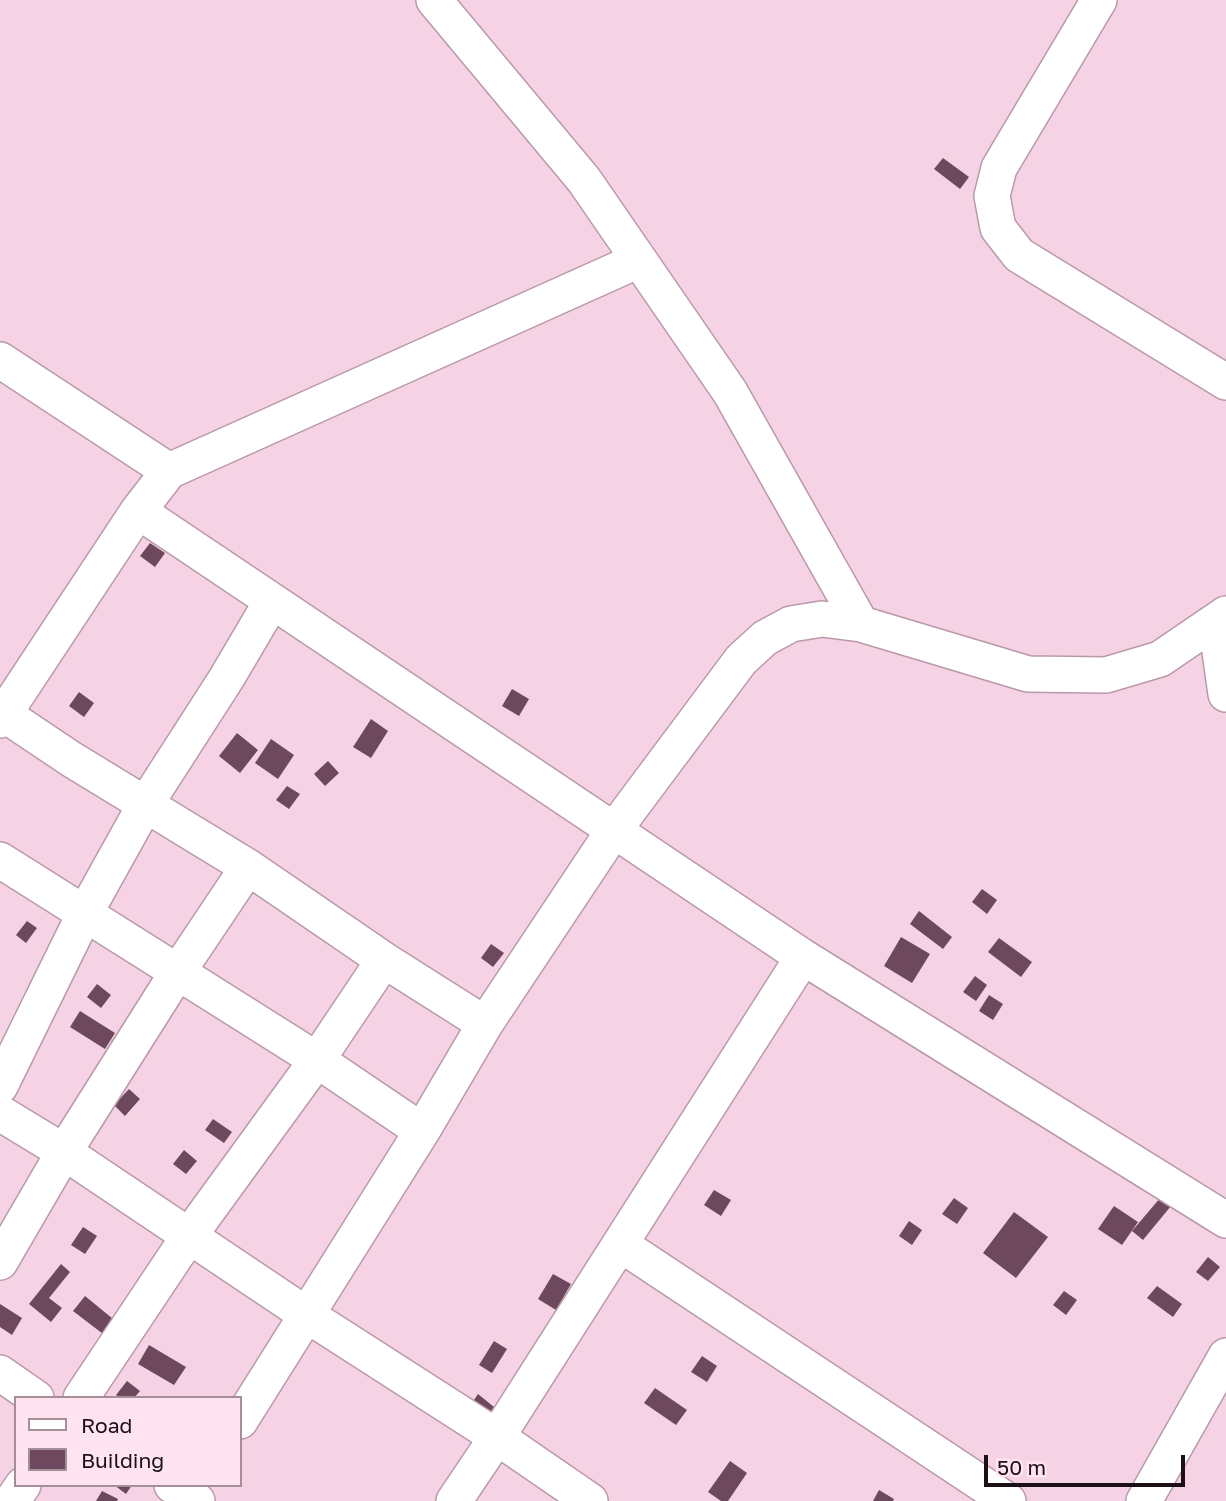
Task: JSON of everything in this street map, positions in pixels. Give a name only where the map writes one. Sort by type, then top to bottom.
[{"type":"street","points":[[434,0],[584,180],[730,392],[861,625]]},
{"type":"street","points":[[1099,0],[999,168],[992,196],[998,228],[1019,255],[1226,382]]},
{"type":"street","points":[[485,1024],[384,960],[248,867],[2,717],[138,511],[169,471],[639,260]]},
{"type":"street","points":[[0,360],[169,471]]},
{"type":"street","points":[[138,511],[803,957],[1226,1220]]},
{"type":"street","points":[[0,1086],[85,913],[145,805],[226,679],[272,601]]},
{"type":"street","points":[[242,1418],[422,1131],[485,1024],[614,830],[741,660],[765,638],[791,624],[822,619],[861,625],[1028,674],[1106,675],[1160,659],[1221,619],[1226,694]]},
{"type":"street","points":[[0,860],[317,1060],[422,1131]]},
{"type":"street","points":[[0,1262],[64,1152],[177,973],[248,867]]},
{"type":"street","points":[[454,1501],[803,957]]},
{"type":"street","points":[[82,1396],[189,1236],[317,1060],[384,960]]},
{"type":"street","points":[[0,1113],[64,1152],[590,1501]]},
{"type":"street","points":[[620,1244],[1008,1501]]},
{"type":"street","points":[[1144,1501],[1226,1356]]},
{"type":"street","points":[[0,1373],[33,1396]]},
{"type":"building","points":[[943,158],[969,177],[960,189],[934,169]]},
{"type":"building","points":[[150,543],[165,553],[155,567],[140,556]]},
{"type":"building","points":[[512,689],[529,699],[519,716],[502,706]]},
{"type":"building","points":[[79,692],[94,703],[84,717],[69,706]]},
{"type":"building","points":[[371,719],[388,731],[371,758],[353,747]]},
{"type":"building","points":[[237,733],[258,750],[240,773],[219,756]]},
{"type":"building","points":[[271,739],[294,755],[278,779],[255,763]]},
{"type":"building","points":[[328,761],[339,773],[325,786],[314,774]]},
{"type":"building","points":[[287,786],[300,794],[289,809],[276,800]]},
{"type":"building","points":[[982,889],[997,900],[987,914],[972,902]]},
{"type":"building","points":[[919,911],[952,937],[943,949],[910,924]]},
{"type":"building","points":[[27,921],[37,928],[26,943],[16,935]]},
{"type":"building","points":[[901,937],[930,954],[912,983],[884,966]]},
{"type":"building","points":[[999,938],[1032,962],[1021,977],[988,952]]},
{"type":"building","points":[[491,944],[504,953],[493,967],[481,958]]},
{"type":"building","points":[[975,976],[987,985],[976,1001],[963,992]]},
{"type":"building","points":[[97,984],[111,995],[101,1008],[87,997]]},
{"type":"building","points":[[989,995],[1003,1004],[993,1020],[979,1011]]},
{"type":"building","points":[[80,1011],[115,1033],[105,1049],[70,1027]]},
{"type":"building","points":[[129,1089],[140,1099],[125,1116],[114,1105]]},
{"type":"building","points":[[213,1119],[232,1132],[224,1143],[205,1130]]},
{"type":"building","points":[[184,1150],[197,1161],[186,1174],[173,1164]]},
{"type":"building","points":[[714,1190],[731,1200],[721,1216],[704,1205]]},
{"type":"building","points":[[1161,1197],[1171,1206],[1143,1240],[1132,1231]]},
{"type":"building","points":[[954,1198],[968,1208],[957,1224],[942,1214]]},
{"type":"building","points":[[1114,1206],[1138,1222],[1122,1245],[1098,1229]]},
{"type":"building","points":[[1014,1212],[1048,1237],[1016,1278],[983,1253]]},
{"type":"building","points":[[909,1221],[922,1230],[912,1245],[899,1236]]},
{"type":"building","points":[[83,1227],[97,1236],[85,1254],[71,1245]]},
{"type":"building","points":[[1208,1257],[1220,1267],[1208,1281],[1196,1272]]},
{"type":"building","points":[[61,1264],[70,1272],[49,1298],[62,1308],[51,1322],[29,1304]]},
{"type":"building","points":[[553,1274],[571,1284],[556,1310],[538,1299]]},
{"type":"building","points":[[1157,1286],[1182,1304],[1173,1317],[1147,1298]]},
{"type":"building","points":[[1064,1291],[1077,1300],[1066,1315],[1053,1305]]},
{"type":"building","points":[[85,1296],[118,1323],[107,1337],[73,1311]]},
{"type":"building","points":[[0,1304],[22,1318],[12,1335],[0,1327]]},
{"type":"building","points":[[494,1341],[507,1349],[492,1373],[479,1365]]},
{"type":"building","points":[[149,1345],[186,1367],[174,1385],[138,1364]]},
{"type":"building","points":[[702,1356],[717,1366],[707,1382],[691,1372]]},
{"type":"building","points":[[127,1381],[140,1391],[136,1396],[116,1395]]},
{"type":"building","points":[[655,1388],[687,1410],[676,1425],[644,1403]]},
{"type":"building","points":[[478,1394],[494,1407],[488,1415],[472,1403]]},
{"type":"building","points":[[730,1461],[747,1473],[728,1501],[721,1501],[708,1492]]},
{"type":"building","points":[[117,1487],[131,1487],[126,1494]]},
{"type":"building","points":[[879,1490],[894,1499],[893,1501],[873,1501]]},
{"type":"building","points":[[102,1491],[118,1499],[117,1501],[96,1501]]}]
